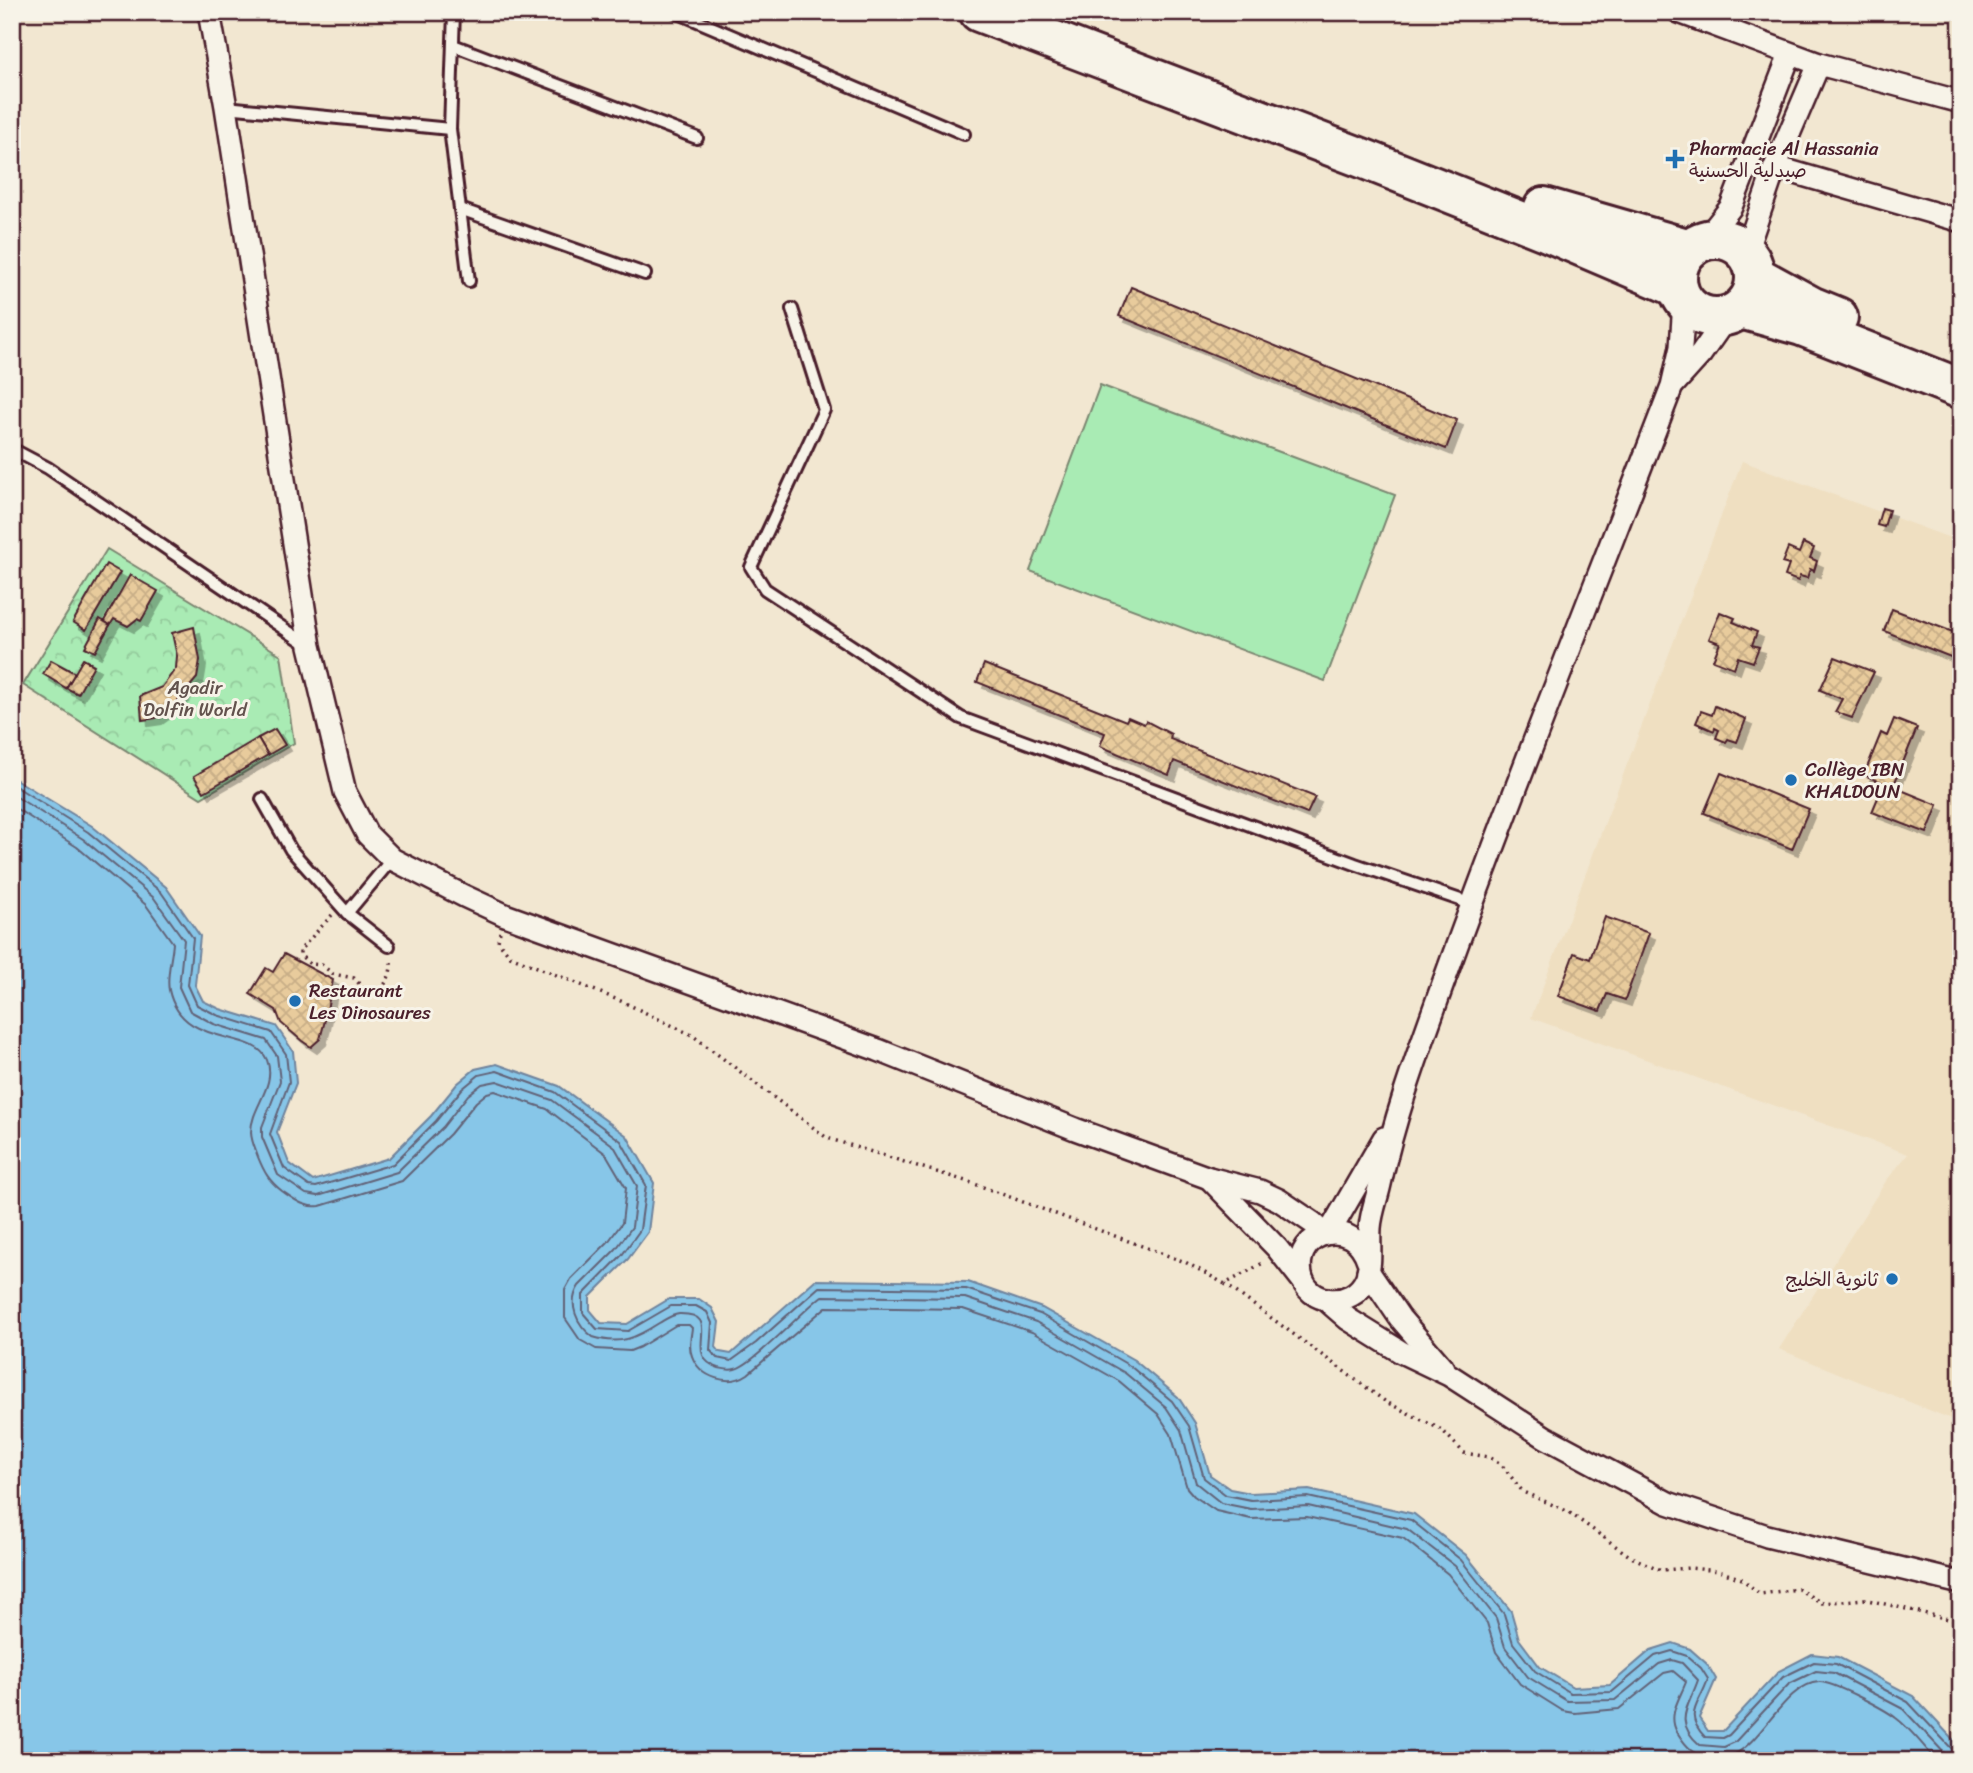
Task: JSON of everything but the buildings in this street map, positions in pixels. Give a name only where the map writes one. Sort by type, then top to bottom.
[{"type":"highway","points":[[979,12],[1543,230],[1681,295],[1696,313],[1711,318],[1742,288]]},
{"type":"highway","points":[[1040,12],[1539,205],[1697,244],[1723,239],[1739,246],[1742,288]]},
{"type":"highway","points":[[1681,295],[1677,273],[1681,260],[1697,244]]},
{"type":"highway","points":[[1742,288],[1811,306],[1961,365]]},
{"type":"highway","points":[[1742,288],[1802,326],[1961,389]]},
{"type":"street","points":[[209,12],[310,646],[345,792],[368,834],[392,859],[505,915],[878,1050],[1075,1129],[1209,1178],[1260,1191],[1279,1200],[1327,1233],[1347,1235],[1361,1245],[1368,1266],[1400,1318],[1449,1375]]},
{"type":"street","points":[[1679,12],[1819,64],[1961,102]]},
{"type":"street","points":[[1697,244],[1731,207],[1790,54]]},
{"type":"street","points":[[1672,386],[1701,354],[1742,288],[1776,167],[1819,64]]},
{"type":"street","points":[[1776,167],[1961,220]]},
{"type":"street","points":[[1325,1299],[1344,1299],[1360,1289],[1368,1266],[1370,1221],[1396,1118],[1472,904],[1672,386],[1681,347],[1681,295]]},
{"type":"street","points":[[1303,1281],[1300,1271],[1303,1252],[1316,1238],[1327,1233],[1396,1118]]},
{"type":"street","points":[[1209,1178],[1277,1248],[1316,1295],[1325,1299],[1348,1319],[1401,1352],[1449,1375],[1545,1437],[1668,1503],[1767,1536],[1961,1583]]},
{"type":"lane","points":[[454,12],[450,129],[469,281]]},
{"type":"lane","points":[[676,12],[964,134]]},
{"type":"lane","points":[[453,46],[697,138]]},
{"type":"lane","points":[[226,107],[450,129]]},
{"type":"lane","points":[[460,209],[645,274]]},
{"type":"lane","points":[[792,309],[824,410],[751,567],[765,589],[961,718],[1355,864],[1472,904]]},
{"type":"lane","points":[[12,449],[48,468],[310,646]]},
{"type":"lane","points":[[262,799],[291,850],[344,909],[389,946]]},
{"type":"lane","points":[[344,909],[392,859]]},
{"type":"path","points":[[344,909],[304,944],[300,950],[304,960],[310,964],[322,965],[333,974],[354,978],[363,988],[375,994],[383,987],[391,973],[389,946]]},
{"type":"path","points":[[505,915],[498,941],[510,956],[623,1002],[692,1035],[827,1138],[972,1183],[1185,1262],[1225,1284],[1386,1402],[1442,1430],[1464,1453],[1489,1457],[1501,1464],[1523,1492],[1567,1511],[1631,1557],[1661,1570],[1691,1568],[1719,1571],[1742,1579],[1760,1594],[1798,1590],[1822,1603],[1864,1599],[1961,1622]]},
{"type":"path","points":[[1225,1284],[1267,1260]]},
{"type":"shaded area","name":"Collège IBN KHALDOUN","points":[[1742,461],[1961,542],[1961,1423],[1779,1349],[1886,1181],[1908,1154],[1531,1018]]},
{"type":"green space","points":[[1100,385],[1395,495],[1325,681],[1030,571]]},
{"type":"green space","name":"Agadir Dolfin World","points":[[107,549],[281,655],[294,743],[201,798],[23,685]]},
{"type":"water","points":[[12,777],[92,826],[166,887],[200,936],[195,985],[203,1001],[276,1026],[293,1051],[296,1083],[277,1132],[289,1163],[313,1181],[389,1158],[431,1116],[457,1084],[475,1069],[497,1064],[559,1086],[627,1136],[654,1183],[648,1232],[628,1259],[590,1297],[590,1310],[601,1323],[627,1324],[669,1299],[699,1299],[712,1308],[719,1322],[716,1347],[720,1352],[731,1354],[815,1280],[968,1282],[1042,1308],[1134,1360],[1178,1397],[1195,1423],[1210,1475],[1230,1489],[1251,1493],[1309,1490],[1414,1514],[1466,1555],[1511,1611],[1519,1639],[1540,1667],[1573,1687],[1610,1685],[1651,1650],[1673,1643],[1690,1649],[1707,1664],[1716,1679],[1699,1718],[1708,1731],[1723,1731],[1779,1671],[1812,1654],[1838,1657],[1913,1696],[1961,1748],[1961,1761],[12,1761]]},
{"type":"place","name":"Pharmacie Al Hassania صيدلية الحسنية","points":[[1675,159]]},
{"type":"place","name":"Collège IBN KHALDOUN","points":[[1791,780]]},
{"type":"place","name":"Restaurant Les Dinosaures","points":[[295,1001]]},
{"type":"place","name":"ثانوية الخليج","points":[[1892,1279]]}]
